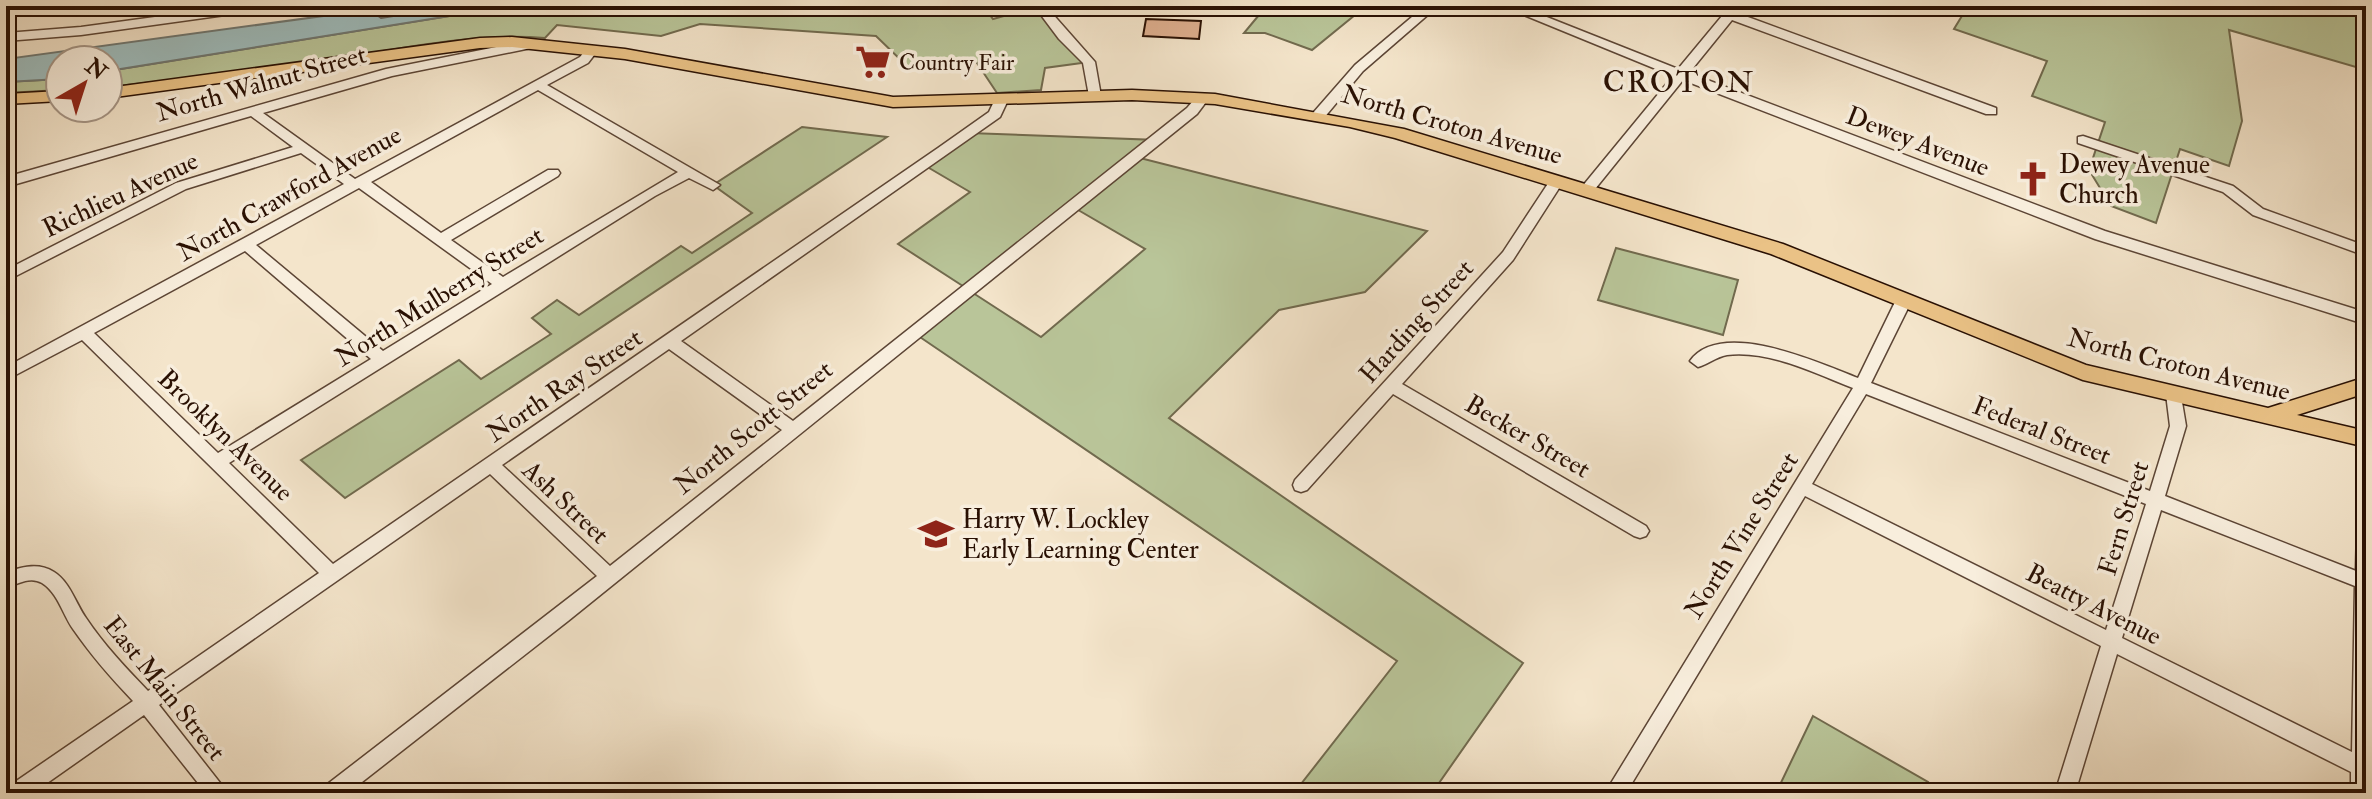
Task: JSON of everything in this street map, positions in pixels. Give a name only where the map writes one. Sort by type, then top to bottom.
[{"type":"main road","name":"North Croton Avenue","points":[[124,91],[263,75],[480,43],[532,44],[648,57],[884,101],[1095,96],[1203,98],[1379,128],[1777,249],[2058,363],[2366,439]]},
{"type":"main road","points":[[6,99],[44,97]]},
{"type":"main road","points":[[2267,416],[2366,385]]},
{"type":"street","points":[[6,37],[66,33],[262,6]]},
{"type":"street","points":[[1045,6],[1051,21],[1089,62],[1095,96]]},
{"type":"street","points":[[1318,116],[1359,68],[1432,6]]},
{"type":"street","name":"Dewey Avenue","points":[[1508,6],[1677,75],[2100,235],[2365,318]]},
{"type":"street","points":[[1705,6],[1733,10],[1991,111]]},
{"type":"street","points":[[1885,6],[1901,11]]},
{"type":"street","points":[[1586,191],[1677,75],[1733,10]]},
{"type":"street","name":"North Walnut Street","points":[[6,182],[401,69],[532,44]]},
{"type":"street","name":"North Crawford Avenue","points":[[6,374],[584,60],[592,50]]},
{"type":"street","points":[[538,85],[687,173],[713,185]]},
{"type":"street","name":"North Scott Street","points":[[332,793],[1003,264],[1192,111],[1203,98]]},
{"type":"street","name":"North Ray Street","points":[[16,793],[995,114],[1001,100]]},
{"type":"street","points":[[252,111],[503,285]]},
{"type":"street","points":[[2083,140],[2228,189],[2258,212],[2366,251]]},
{"type":"street","name":"Richlieu Avenue","points":[[6,276],[181,186],[304,148]]},
{"type":"street","points":[[440,240],[553,173]]},
{"type":"street","name":"North Mulberry Street","points":[[217,462],[687,173]]},
{"type":"street","name":"Harding Street","points":[[1301,485],[1508,256],[1556,182]]},
{"type":"street","points":[[246,244],[383,360]]},
{"type":"street","points":[[2366,293],[2366,408]]},
{"type":"street","name":"North Vine Street","points":[[1615,793],[1802,487],[1862,384],[1904,300]]},
{"type":"street","name":"Brooklyn Avenue","points":[[83,332],[332,574]]},
{"type":"street","points":[[670,341],[793,429]]},
{"type":"street","name":"Federal Street","points":[[1698,361],[1722,351],[1761,352],[1862,384],[1971,431],[2365,582]]},
{"type":"street","name":"Becker Street","points":[[1390,385],[1640,531]]},
{"type":"street","name":"Fern Street","points":[[2065,793],[2178,426],[2174,394]]},
{"type":"street","name":"Ash Street","points":[[490,464],[609,576]]},
{"type":"street","points":[[2361,793],[2366,483]]},
{"type":"street","name":"Beatty Avenue","points":[[1802,487],[2362,767]]},
{"type":"street","name":"East Main Street","points":[[6,580],[30,572],[46,576],[71,605],[76,619],[106,660],[218,793]]},
{"type":"green space","points":[[512,6],[983,6],[993,19],[1040,6],[1089,62],[1045,68],[1041,90],[997,93],[975,60],[909,68],[876,36],[700,24],[661,36],[557,25],[545,38],[457,40],[124,85],[124,68]]},
{"type":"green space","points":[[1240,6],[1366,6],[1312,50],[1265,33],[1244,33],[1259,15]]},
{"type":"green space","points":[[1968,6],[2366,6],[2366,70],[2229,30],[2242,121],[2229,166],[2180,149],[2156,223],[2111,206],[2089,170],[2105,122],[2032,96],[2047,61],[1954,29]]},
{"type":"green space","points":[[44,80],[44,91],[6,93],[6,82]]},
{"type":"green space","points":[[802,127],[887,137],[345,498],[301,460],[459,360],[481,379],[551,334],[532,318],[557,300],[579,315],[681,246],[692,253],[752,213],[713,185]]},
{"type":"green space","points":[[969,133],[1157,140],[1136,157],[1427,231],[1365,292],[1279,310],[1169,418],[1523,663],[1432,793],[1294,793],[1397,661],[914,333],[969,290],[898,244],[970,192],[924,165]],"holes":[[[1073,207],[1145,249],[1041,337],[970,291]]]},
{"type":"green space","points":[[1616,248],[1738,280],[1723,335],[1598,300]]},
{"type":"green space","points":[[1813,716],[1928,782],[1924,793],[1776,793]]},
{"type":"water","points":[[397,6],[512,6],[124,68],[124,44],[117,44]]},
{"type":"water","points":[[44,54],[44,80],[6,82],[6,59]]},
{"type":"building","points":[[1146,19],[1201,21],[1199,39],[1143,36]]},
{"type":"place","name":"Country Fair","points":[[873,62]]},
{"type":"place","name":"Dewey Avenue Church","points":[[2033,179]]},
{"type":"place","name":"Harry W. Lockley Early Learning Center","points":[[936,534]]},
{"type":"district","name":"CROTON","points":[[1679,82]]}]
